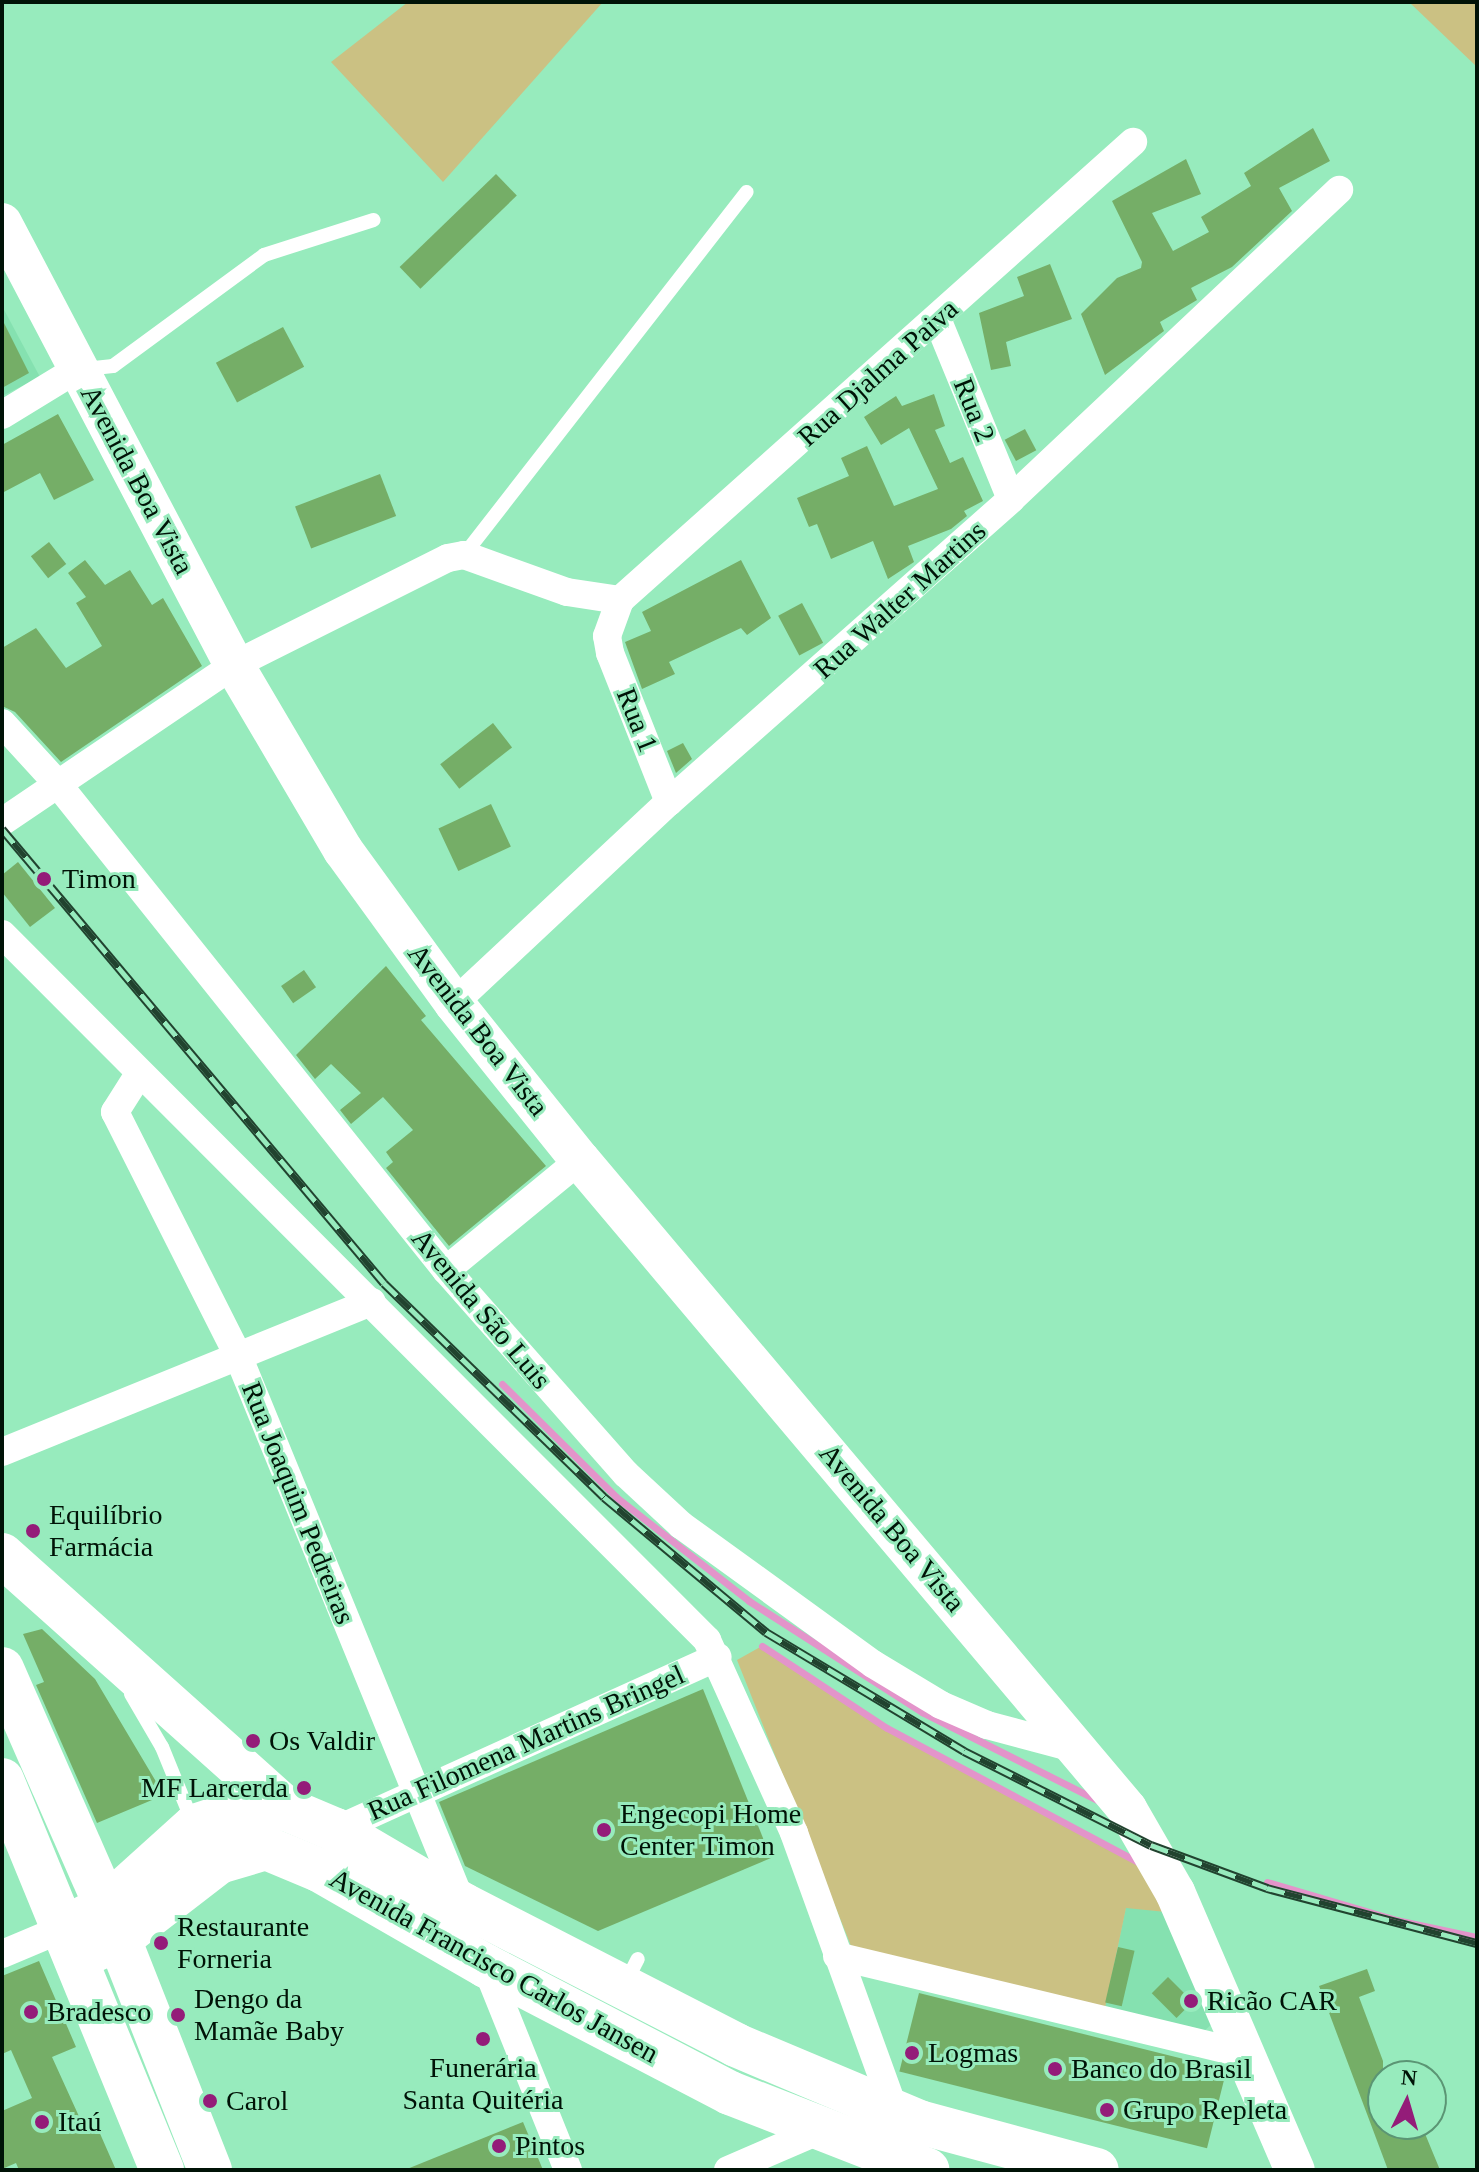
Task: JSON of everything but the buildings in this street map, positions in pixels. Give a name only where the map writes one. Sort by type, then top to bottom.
[{"type":"main road","name":"Avenida Francisco Carlos Jansen","points":[[12,1570],[286,1809]]},
{"type":"main road","points":[[2,1669],[113,1922],[210,2170]]},
{"type":"main road","points":[[2,1780],[162,2170]]},
{"type":"main road","name":"Avenida Francisco Carlos Jansen","points":[[195,1826],[256,1806],[286,1809],[336,1830],[468,1939],[631,1974],[736,2045],[895,2112],[1097,2170]]},
{"type":"main road","points":[[113,1922],[195,1826]]},
{"type":"main road","name":"Avenida Francisco Carlos Jansen","points":[[70,1943],[219,1862],[266,1848],[468,1939],[730,2093],[928,2170]]},
{"type":"street","name":"Rua Djalma Paiva","points":[[620,600],[938,321],[1133,142]]},
{"type":"street","name":"Rua Walter Martins","points":[[454,1003],[669,802],[1011,499],[1339,190]]},
{"type":"street","name":"Avenida Boa Vista","points":[[2,223],[234,665],[343,850],[454,1003],[580,1160],[1080,1750],[1151,1845],[1295,2170]]},
{"type":"street","name":"Rua 2","points":[[938,321],[1011,499]]},
{"type":"street","points":[[2,415],[79,368]]},
{"type":"street","points":[[2,822],[56,782],[234,665],[421,571],[464,555],[567,592],[620,600]]},
{"type":"street","name":"Rua 1","points":[[620,600],[607,636],[669,802]]},
{"type":"street","name":"Avenida São Luis","points":[[2,723],[56,782],[446,1270],[626,1474],[681,1525],[772,1594],[941,1705],[1029,1740],[1080,1750]]},
{"type":"street","points":[[2,934],[139,1074],[372,1302],[718,1657],[751,1746],[794,1833],[895,2112]]},
{"type":"street","name":"Rua Joaquim Pedreiras","points":[[139,1074],[115,1112],[239,1358],[416,1789],[468,1939],[568,2170]]},
{"type":"street","points":[[446,1270],[580,1160]]},
{"type":"street","points":[[2,1452],[372,1302]]},
{"type":"street","name":"Rua Filomena Martins Bringel","points":[[336,1830],[416,1789],[718,1657]]},
{"type":"street","points":[[2,1954],[70,1943]]},
{"type":"street","points":[[837,1956],[1242,2053]]},
{"type":"street","points":[[728,2170],[823,2129]]},
{"type":"lane","points":[[464,555],[747,192]]},
{"type":"lane","points":[[79,368],[113,366],[264,255],[374,220]]},
{"type":"lane","points":[[12,1570],[135,1699],[195,1826]]},
{"type":"shaded area","points":[[408,2],[603,2],[443,182],[331,62]]},
{"type":"shaded area","points":[[1409,2],[1477,2],[1477,67]]},
{"type":"shaded area","points":[[2,306],[40,377],[2,396]]},
{"type":"shaded area","points":[[762,1646],[887,1728],[1151,1870],[1166,1912],[1126,1908],[1105,2008],[851,1946],[737,1660]]},
{"type":"shaded area","points":[[1126,1907],[1166,1912],[1212,2024],[1204,2031],[1105,2008]]},
{"type":"waterway","points":[[502,1384],[616,1497],[749,1601],[922,1712],[1099,1801]]},
{"type":"waterway","points":[[762,1646],[887,1728],[1142,1864]]},
{"type":"waterway","points":[[1267,1882],[1396,1920],[1477,1937]]},
{"type":"railway","points":[[2,829],[384,1283],[604,1497],[766,1632],[964,1751],[1151,1845],[1267,1888],[1477,1943]]},
{"type":"place","name":"Timon","points":[[44,879]]},
{"type":"place","name":"Equilíbrio Farmácia","points":[[33,1531]]},
{"type":"place","name":"Os Valdir","points":[[253,1741]]},
{"type":"place","name":"MF Larcerda","points":[[304,1788]]},
{"type":"place","name":"Engecopi Home Center Timon","points":[[604,1830]]},
{"type":"place","name":"Restaurante Forneria","points":[[161,1943]]},
{"type":"place","name":"Ricão CAR","points":[[1191,2001]]},
{"type":"place","name":"Bradesco","points":[[31,2012]]},
{"type":"place","name":"Dengo da Mamãe Baby","points":[[178,2015]]},
{"type":"place","name":"Funerária Santa Quitéria","points":[[483,2039]]},
{"type":"place","name":"Logmas","points":[[912,2053]]},
{"type":"place","name":"Banco do Brasil","points":[[1055,2069]]},
{"type":"place","name":"Carol","points":[[210,2101]]},
{"type":"place","name":"Grupo Repleta","points":[[1107,2110]]},
{"type":"place","name":"Itaú","points":[[42,2122]]},
{"type":"place","name":"Pintos","points":[[499,2146]]}]
